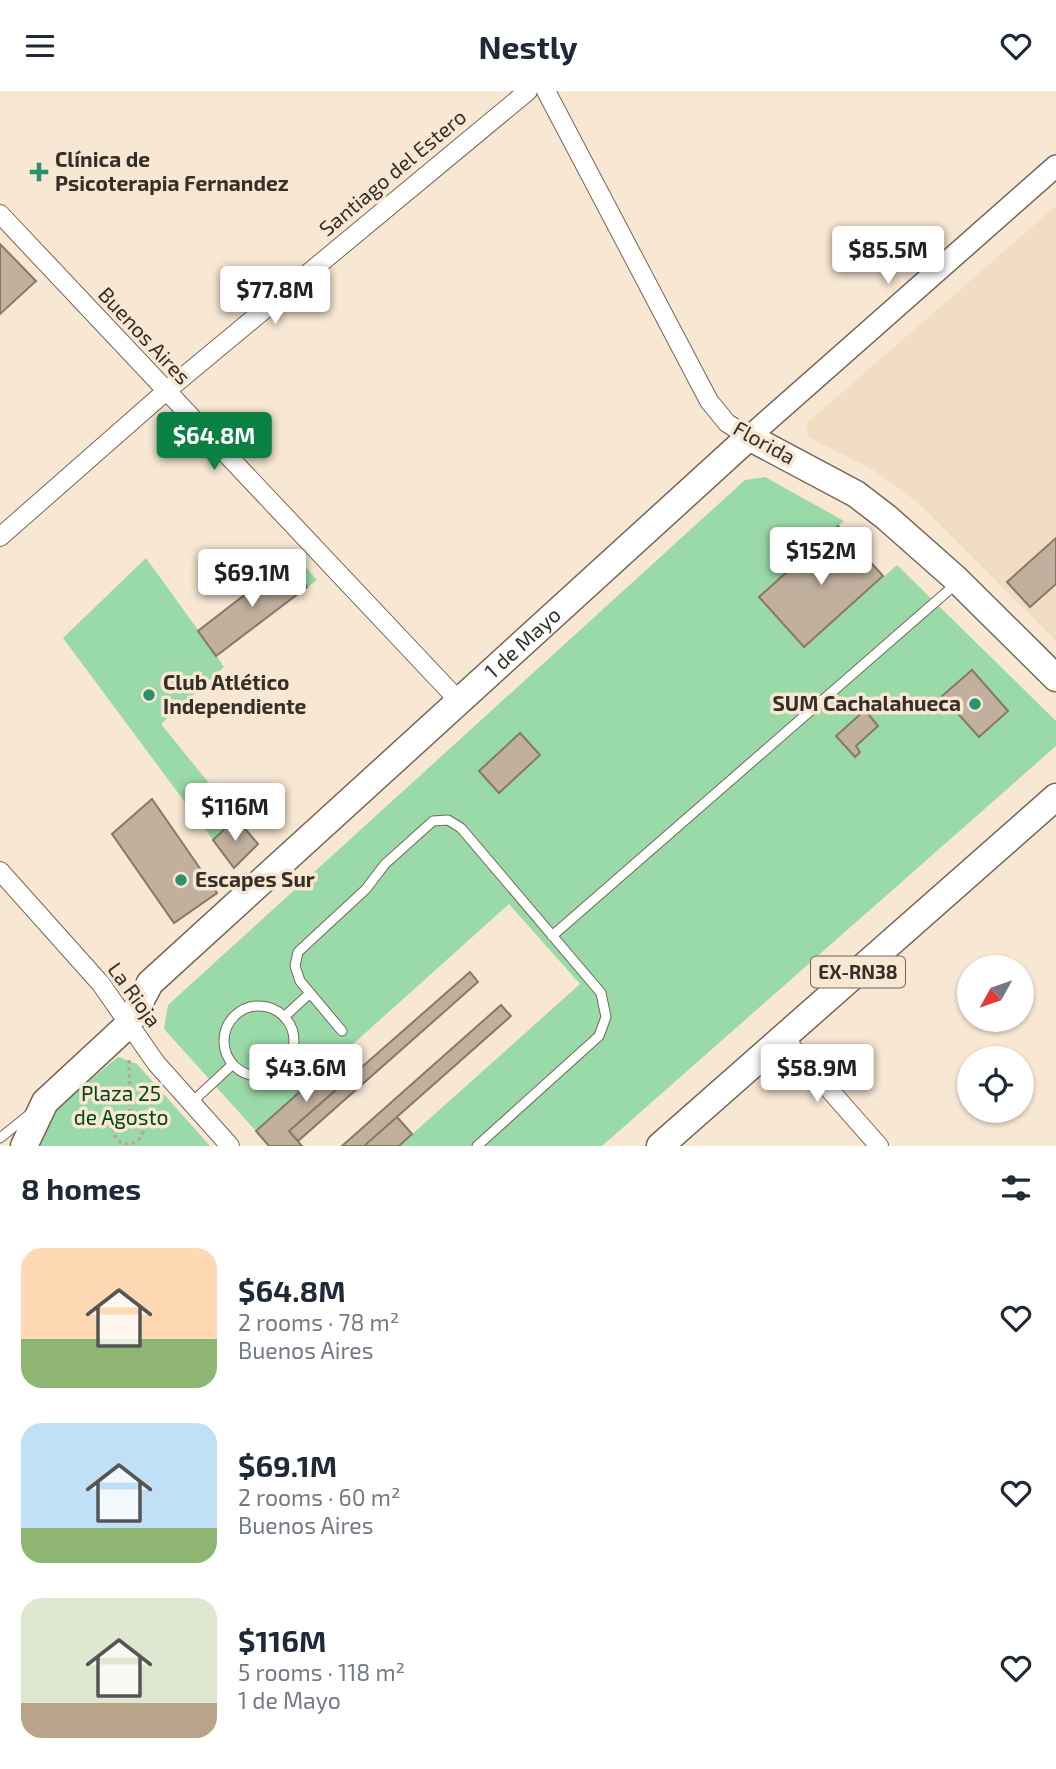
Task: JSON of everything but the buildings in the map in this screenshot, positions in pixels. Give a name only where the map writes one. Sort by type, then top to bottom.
[{"type":"main road","name":"Florida","points":[[749,437],[856,494],[886,517],[958,582],[1056,678]]},
{"type":"main road","name":"1 de Mayo","points":[[24,1146],[45,1102],[128,1025],[150,983],[749,437]]},
{"type":"main road","name":"EX-RN38","points":[[660,1146],[1056,797]]},
{"type":"street","name":"Santiago del Estero","points":[[0,537],[165,392],[528,91]]},
{"type":"street","name":"Florida","points":[[546,91],[709,401],[727,423],[749,437]]},
{"type":"street","name":"1 de Mayo","points":[[749,437],[1056,166]]},
{"type":"street","name":"Buenos Aires","points":[[0,214],[459,701]]},
{"type":"street","name":"La Rioja","points":[[0,871],[101,984],[156,1063],[230,1146]]},
{"type":"street","points":[[783,1037],[879,1146]]},
{"type":"lane","points":[[552,936],[958,582]]},
{"type":"lane","points":[[342,1031],[300,981],[295,966],[298,952],[366,889],[385,864],[433,821],[448,820],[461,828],[601,993],[606,1017],[599,1036],[477,1146]]},
{"type":"lane","points":[[284,1017],[310,992]]},
{"type":"lane","points":[[265,1006],[284,1017],[294,1036],[294,1047],[283,1067],[274,1073],[252,1075],[233,1064],[224,1045],[229,1024],[235,1016],[244,1009],[265,1006]]},
{"type":"lane","points":[[191,1103],[233,1064]]},
{"type":"lane","points":[[0,1138],[45,1102]]},
{"type":"path","points":[[128,1025],[130,1114]]},
{"type":"path","points":[[130,1114],[141,1120],[144,1132],[134,1144],[126,1145],[119,1142],[113,1129],[118,1118],[130,1114]]},
{"type":"shaded area","points":[[1056,206],[1056,641],[918,503],[872,469],[808,437],[807,423]]},
{"type":"green space","points":[[765,477],[844,521],[759,597],[804,647],[897,565],[1056,721],[1056,746],[602,1146],[399,1146],[580,984],[509,904],[256,1131],[164,1029],[168,1005],[745,480]]},
{"type":"green space","name":"Club Atlético Independiente","points":[[296,556],[317,580],[216,655],[224,667],[161,724],[258,844],[234,868],[63,638],[146,558],[198,630]]},
{"type":"green space","name":"Plaza 25 de Agosto","points":[[118,1057],[137,1064],[210,1146],[37,1146],[52,1112]]},
{"type":"place","name":"Clínica de Psicoterapia Fernandez","points":[[39,172]]},
{"type":"place","name":"Club Atlético Independiente","points":[[149,695]]},
{"type":"place","name":"SUM Cachalahueca","points":[[975,704]]},
{"type":"place","name":"Escapes Sur","points":[[181,880]]}]
